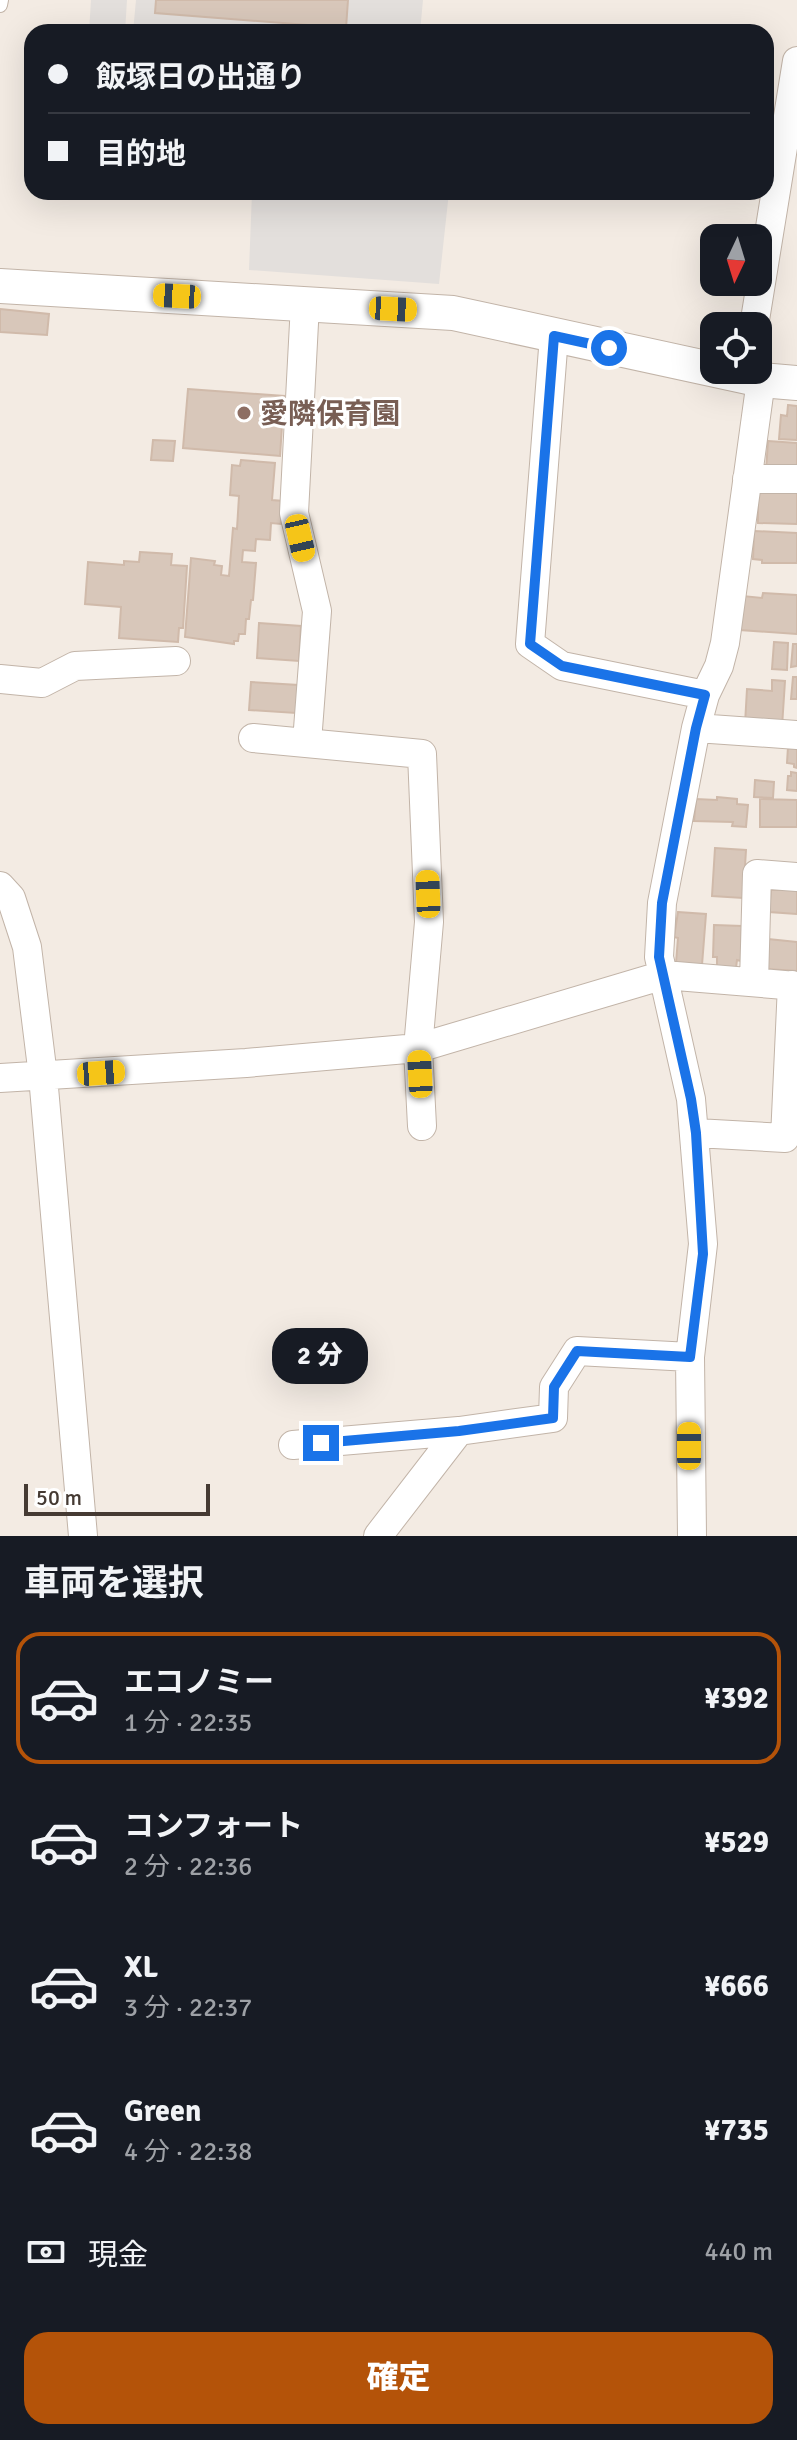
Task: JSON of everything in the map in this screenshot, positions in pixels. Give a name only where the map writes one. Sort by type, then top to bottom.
[{"type":"street","points":[[756,312],[797,61]]},
{"type":"street","points":[[0,286],[453,313],[700,366]]},
{"type":"street","points":[[305,304],[294,513],[317,611],[307,742]]},
{"type":"street","points":[[554,336],[530,644],[562,666],[705,695]]},
{"type":"street","points":[[772,379],[797,383]]},
{"type":"street","points":[[692,1536],[690,1357],[703,1254],[691,1099],[659,957],[662,903],[696,728],[725,643],[747,479],[751,384]]},
{"type":"street","points":[[747,479],[797,479]]},
{"type":"street","points":[[0,679],[42,683],[75,666],[176,661]]},
{"type":"street","points":[[696,728],[797,735]]},
{"type":"street","points":[[253,738],[422,754],[429,922],[418,1048],[422,1126]]},
{"type":"street","points":[[754,982],[757,874],[797,877]]},
{"type":"street","points":[[0,886],[11,898],[27,947],[43,1076],[83,1536]]},
{"type":"street","points":[[0,1078],[418,1048],[664,975],[794,985],[785,1138],[696,1133]]},
{"type":"street","points":[[293,1445],[459,1431],[553,1418],[554,1387],[577,1351],[690,1357]]},
{"type":"street","points":[[378,1536],[459,1431]]},
{"type":"shaded area","points":[[91,0],[127,0],[126,24],[90,24]]},
{"type":"shaded area","points":[[136,0],[156,0],[156,13],[295,24],[134,24]]},
{"type":"shaded area","points":[[348,0],[423,0],[421,24],[345,24]]},
{"type":"shaded area","points":[[252,200],[448,200],[439,284],[249,270]]},
{"type":"building","points":[[156,0],[348,0],[346,24],[295,24],[155,13]]},
{"type":"building","points":[[0,309],[49,314],[47,335],[0,332]]},
{"type":"building","points":[[188,389],[284,396],[280,456],[183,448]]},
{"type":"building","points":[[788,405],[797,406],[797,440],[779,439],[781,415],[787,416]]},
{"type":"building","points":[[153,440],[175,441],[173,461],[151,460]]},
{"type":"building","points":[[768,441],[797,443],[797,473],[766,471]]},
{"type":"building","points":[[241,460],[275,463],[272,500],[283,501],[281,524],[271,523],[270,540],[256,539],[255,551],[243,550],[242,562],[256,563],[253,600],[249,619],[246,619],[245,634],[239,634],[234,644],[185,637],[191,558],[215,561],[214,565],[222,566],[221,575],[229,576],[239,496],[230,495],[232,465],[240,466]]},
{"type":"building","points":[[775,486],[797,491],[797,524],[758,523],[758,493],[775,493]]},
{"type":"building","points":[[754,531],[797,533],[797,563],[762,563],[762,560],[753,559]]},
{"type":"building","points":[[140,552],[172,554],[171,565],[187,566],[183,628],[179,628],[178,642],[119,638],[121,607],[85,604],[88,562],[124,565],[124,561],[139,562]]},
{"type":"building","points":[[763,593],[797,595],[797,634],[740,630],[743,596],[762,598]]},
{"type":"building","points":[[259,623],[301,626],[299,661],[257,658]]},
{"type":"building","points":[[774,642],[788,643],[787,670],[772,669]]},
{"type":"building","points":[[793,644],[797,644],[797,666],[791,667]]},
{"type":"building","points":[[793,677],[797,677],[797,699],[791,699]]},
{"type":"building","points":[[772,680],[785,681],[782,727],[745,724],[747,689],[772,691]]},
{"type":"building","points":[[251,682],[298,685],[296,713],[249,710]]},
{"type":"building","points":[[797,744],[797,768],[787,763],[788,747]]},
{"type":"building","points":[[791,772],[797,773],[797,791],[787,790]]},
{"type":"building","points":[[755,780],[774,782],[773,798],[754,797]]},
{"type":"building","points":[[717,797],[737,799],[737,804],[748,805],[746,827],[732,826],[733,822],[694,821],[696,799],[717,800]]},
{"type":"building","points":[[760,799],[797,800],[797,827],[760,827]]},
{"type":"building","points":[[715,848],[746,850],[743,898],[712,896]]},
{"type":"building","points":[[779,886],[797,888],[797,914],[769,912],[771,890],[779,890]]},
{"type":"building","points":[[678,912],[706,914],[702,965],[676,963],[678,938],[674,937]]},
{"type":"building","points":[[714,925],[742,926],[741,961],[737,960],[736,968],[717,967],[717,957],[713,957]]},
{"type":"building","points":[[768,939],[797,942],[797,971],[766,969]]},
{"type":"place","name":"愛隣保育園","points":[[244,413]]},
{"type":"route","points":[[321,1443],[536,1423],[553,1418],[554,1387],[577,1351],[690,1357],[703,1254],[696,1133],[659,957],[662,903],[705,695],[562,666],[530,644],[554,336],[609,348]]}]
